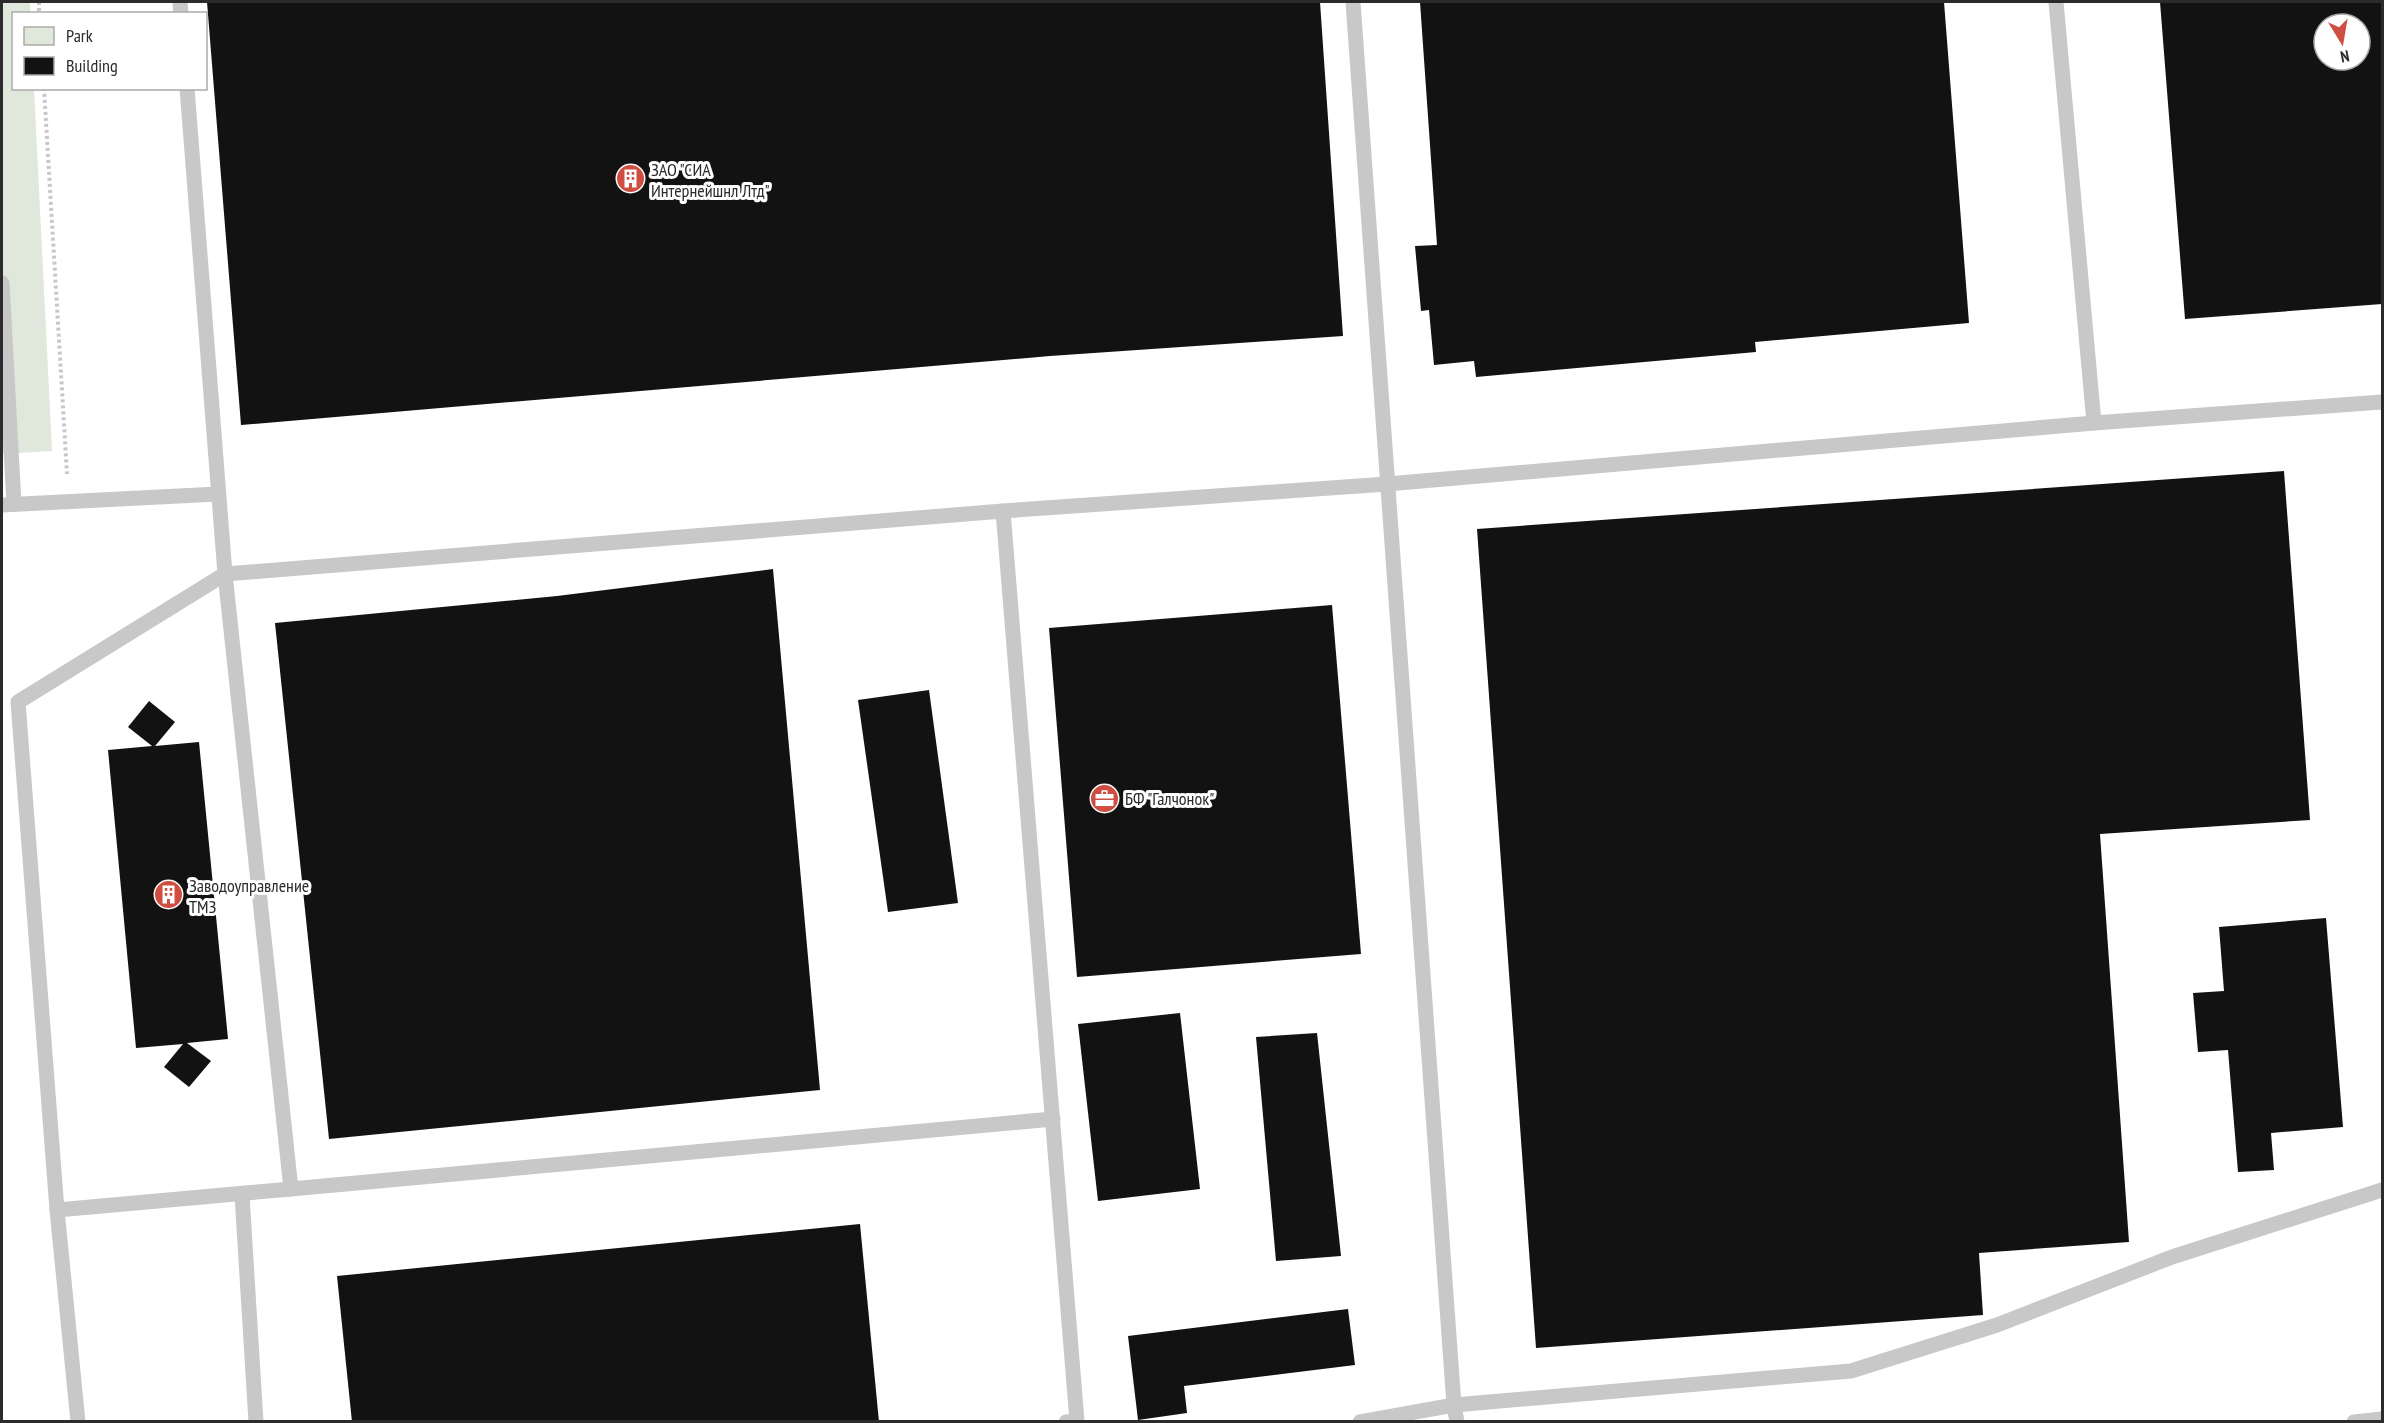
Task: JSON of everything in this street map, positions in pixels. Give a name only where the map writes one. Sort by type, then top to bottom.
[{"type":"lane","points":[[1353,2],[1457,1422]]},
{"type":"lane","points":[[2056,2],[2094,423]]},
{"type":"lane","points":[[187,90],[225,574],[291,1189]]},
{"type":"lane","points":[[2,283],[8,505],[218,494]]},
{"type":"lane","points":[[78,1422],[57,1210],[18,702],[225,574],[1003,511],[1387,484],[2094,423],[2382,402]]},
{"type":"lane","points":[[1003,511],[1053,1119],[1074,1421]]},
{"type":"lane","points":[[57,1210],[242,1195],[1053,1119]]},
{"type":"lane","points":[[1360,1422],[1454,1405],[1851,1371],[1997,1325],[2172,1257],[2382,1190]]},
{"type":"lane","points":[[242,1195],[256,1422]]},
{"type":"lane","points":[[2354,1422],[2382,1419]]},
{"type":"path","points":[[44,90],[69,502]]},
{"type":"green space","points":[[2,2],[30,2],[30,12],[12,12],[12,90],[34,90],[52,451],[2,454]]},
{"type":"building","name":"ЗАО \"СИА Интернейшнл Лтд\"","points":[[207,2],[1320,2],[1343,336],[1050,356],[241,425]]},
{"type":"building","points":[[1420,2],[1944,2],[1969,323],[1755,342],[1756,352],[1476,377],[1474,361],[1434,365],[1429,310],[1421,311],[1415,246],[1437,245]]},
{"type":"building","points":[[2160,2],[2382,2],[2382,304],[2185,319]]},
{"type":"building","points":[[2284,471],[2310,820],[2100,834],[2129,1242],[1979,1253],[1983,1315],[1536,1348],[1477,529]]},
{"type":"building","points":[[773,569],[820,1090],[329,1139],[275,623],[557,596]]},
{"type":"building","points":[[1332,605],[1361,954],[1077,977],[1049,628]]},
{"type":"building","points":[[929,690],[958,903],[888,912],[858,700]]},
{"type":"building","name":"Заводоуправление ТМЗ","points":[[149,701],[175,722],[155,746],[199,742],[228,1039],[187,1043],[211,1061],[189,1087],[164,1067],[183,1044],[136,1048],[108,750],[152,746],[128,727]]},
{"type":"building","points":[[2326,918],[2343,1127],[2271,1133],[2274,1170],[2238,1172],[2228,1050],[2198,1052],[2193,993],[2224,991],[2219,927]]},
{"type":"building","points":[[1180,1013],[1200,1189],[1098,1201],[1078,1024]]},
{"type":"building","points":[[1317,1033],[1341,1256],[1276,1261],[1256,1037]]},
{"type":"building","points":[[860,1224],[879,1422],[352,1422],[337,1276]]},
{"type":"building","points":[[1348,1309],[1355,1365],[1184,1386],[1187,1413],[1138,1420],[1128,1336]]},
{"type":"place","name":"ЗАО \"СИА Интернейшнл Лтд\"","points":[[630,179]]},
{"type":"place","name":"БФ \"Галчонок\"","points":[[1104,798]]},
{"type":"place","name":"Заводоуправление ТМЗ","points":[[168,895]]}]
